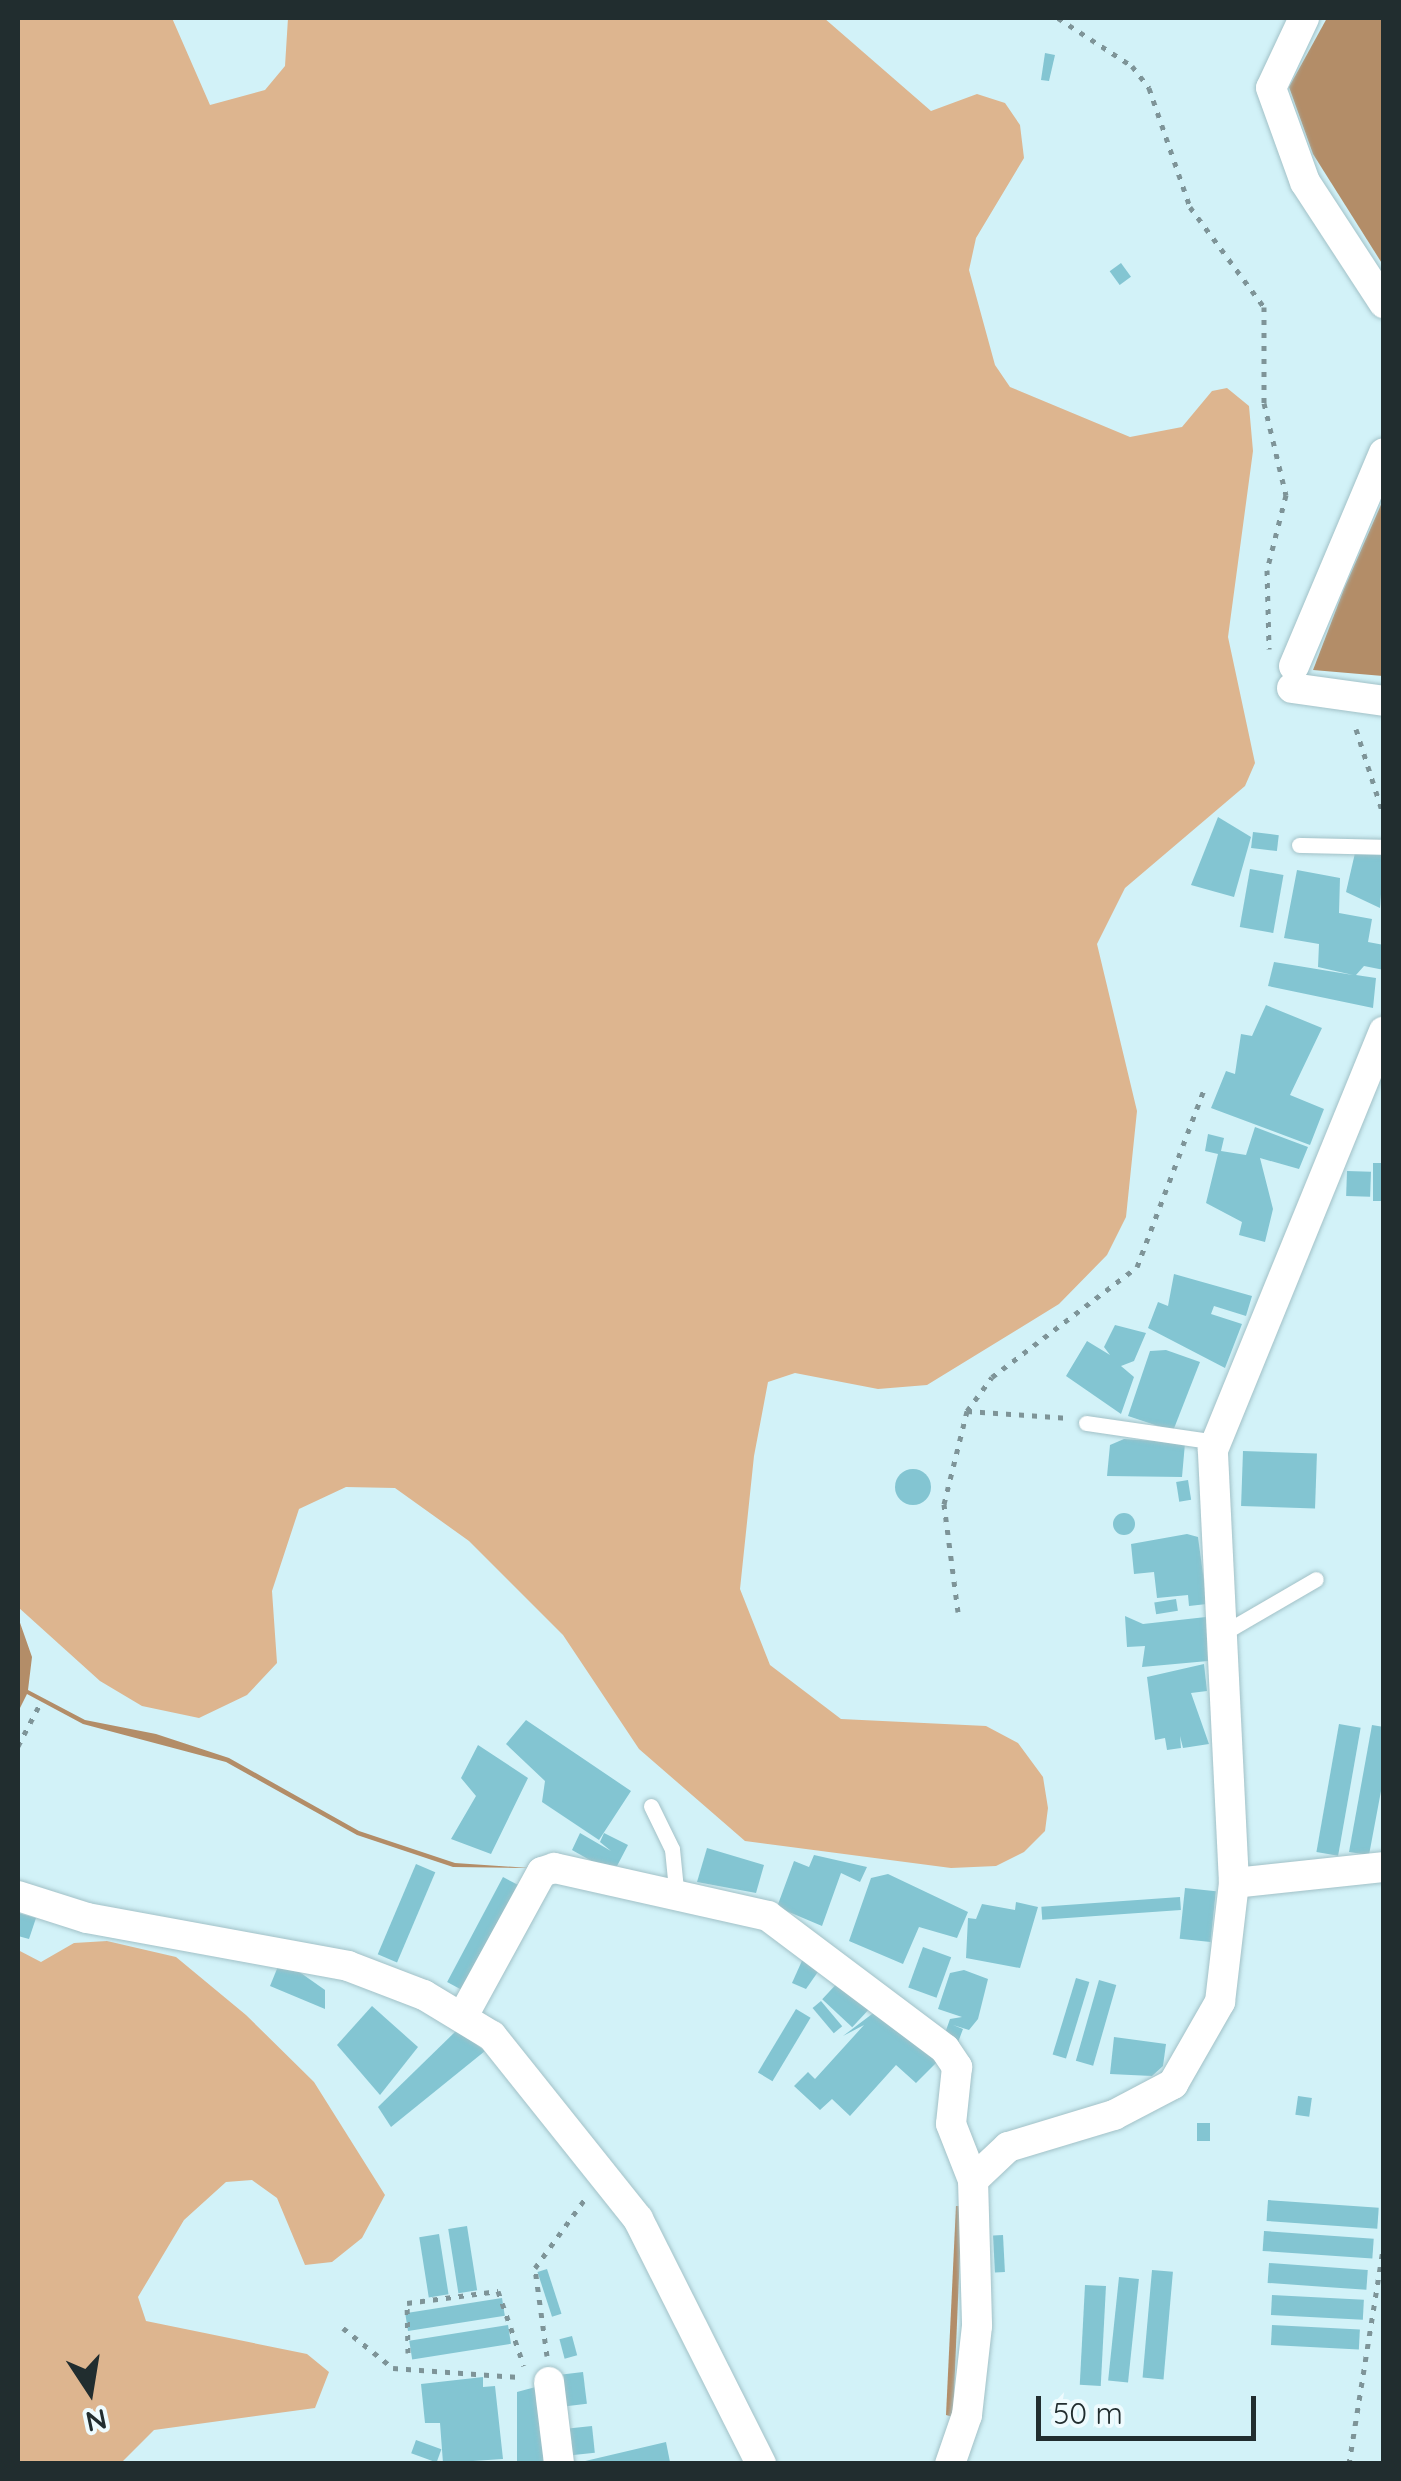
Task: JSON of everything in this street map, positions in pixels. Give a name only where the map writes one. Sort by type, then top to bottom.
[{"type":"street","points":[[1304,18],[1271,88],[1305,182],[1384,303]]},
{"type":"street","points":[[1384,453],[1293,677],[1384,701]]},
{"type":"street","points":[[974,2180],[1008,2147],[1114,2115],[1181,2076],[1220,2002],[1234,1883],[1225,1632],[1210,1480],[1216,1442],[1384,1032]]},
{"type":"street","points":[[1234,1883],[1384,1867]]},
{"type":"street","points":[[462,2016],[545,1870],[676,1890],[768,1916],[945,2049],[957,2067],[950,2124],[974,2180],[974,2378],[950,2464]]},
{"type":"street","points":[[18,1896],[87,1918],[348,1966],[462,2016],[522,2064],[605,2172],[761,2464]]},
{"type":"street","points":[[549,2382],[559,2464]]},
{"type":"lane","points":[[1299,845],[1384,847]]},
{"type":"lane","points":[[1086,1423],[1216,1442]]},
{"type":"lane","points":[[1225,1632],[1316,1579]]},
{"type":"lane","points":[[651,1806],[672,1848],[676,1890]]},
{"type":"path","points":[[1058,18],[1132,66],[1149,88],[1196,218],[1264,307],[1264,403],[1286,510],[1263,603],[1275,668],[1293,677]]},
{"type":"path","points":[[1345,720],[1366,746],[1384,817]]},
{"type":"path","points":[[958,1612],[944,1504],[967,1411],[992,1377],[1137,1267],[1204,1090]]},
{"type":"path","points":[[967,1411],[1086,1423]]},
{"type":"path","points":[[18,1746],[40,1704]]},
{"type":"path","points":[[549,2382],[536,2268],[605,2172]]},
{"type":"path","points":[[1349,2464],[1384,2243]]},
{"type":"path","points":[[343,2328],[392,2368],[528,2378],[504,2292],[408,2303],[408,2353]]},
{"type":"shaded area","points":[[18,18],[172,18],[210,105],[265,90],[285,66],[288,18],[824,18],[931,111],[977,94],[1005,103],[1020,125],[1024,158],[976,238],[969,270],[995,365],[1010,387],[1130,437],[1182,427],[1212,391],[1227,388],[1249,406],[1253,451],[1228,637],[1255,763],[1245,786],[1125,888],[1097,944],[1137,1111],[1126,1217],[1107,1255],[1059,1304],[927,1385],[878,1389],[795,1373],[768,1382],[754,1456],[740,1589],[770,1665],[841,1719],[986,1726],[1018,1743],[1043,1777],[1048,1808],[1045,1831],[1024,1852],[996,1866],[951,1868],[745,1841],[639,1749],[563,1635],[469,1541],[395,1488],[346,1487],[299,1509],[272,1591],[277,1663],[247,1695],[199,1718],[142,1706],[100,1681],[18,1607]]},
{"type":"shaded area","points":[[1327,18],[1383,18],[1383,265],[1313,154],[1289,87]]},
{"type":"shaded area","points":[[1383,500],[1383,676],[1313,670],[1344,589]]},
{"type":"shaded area","points":[[18,1617],[32,1657],[28,1690],[85,1720],[156,1734],[229,1758],[359,1831],[455,1863],[530,1868],[453,1867],[357,1835],[226,1762],[83,1724],[27,1694],[18,1712]]},
{"type":"shaded area","points":[[107,1941],[176,1957],[246,2015],[314,2082],[385,2195],[362,2238],[332,2262],[305,2265],[277,2198],[252,2180],[226,2182],[184,2220],[138,2297],[146,2321],[307,2354],[329,2372],[315,2408],[154,2430],[121,2463],[18,2463],[18,1950],[41,1962],[74,1943]]},
{"type":"shaded area","points":[[956,2206],[962,2206],[953,2417],[946,2415]]},
{"type":"building","points":[[1045,53],[1055,55],[1049,81],[1041,80]]},
{"type":"building","points":[[1121,263],[1131,277],[1120,285],[1110,271]]},
{"type":"building","points":[[1218,817],[1251,837],[1234,897],[1191,885]]},
{"type":"building","points":[[1253,832],[1279,835],[1277,851],[1251,848]]},
{"type":"building","points":[[1355,853],[1384,854],[1380,908],[1346,892]]},
{"type":"building","points":[[1250,869],[1283,875],[1273,933],[1240,927]]},
{"type":"building","points":[[1297,870],[1340,878],[1339,913],[1372,919],[1368,942],[1384,945],[1384,970],[1364,966],[1356,975],[1376,978],[1373,1008],[1268,986],[1274,962],[1353,975],[1318,967],[1319,944],[1284,938]]},
{"type":"building","points":[[1266,1005],[1322,1028],[1290,1095],[1324,1109],[1310,1145],[1211,1108],[1226,1071],[1235,1074],[1241,1034],[1252,1036]]},
{"type":"building","points":[[1255,1127],[1308,1147],[1299,1169],[1260,1158],[1273,1209],[1265,1242],[1239,1235],[1242,1222],[1206,1203],[1218,1154],[1205,1151],[1208,1134],[1224,1138],[1221,1151],[1246,1155]]},
{"type":"building","points":[[1373,1163],[1384,1163],[1384,1201],[1373,1201]]},
{"type":"building","points":[[1347,1171],[1371,1172],[1370,1197],[1346,1196]]},
{"type":"building","points":[[1174,1274],[1252,1296],[1246,1316],[1214,1306],[1211,1314],[1242,1324],[1225,1368],[1148,1328],[1158,1302],[1168,1306]]},
{"type":"building","points":[[1115,1325],[1146,1333],[1134,1361],[1121,1366],[1134,1377],[1121,1414],[1066,1376],[1087,1341],[1110,1355],[1104,1347]]},
{"type":"building","points":[[1166,1350],[1200,1362],[1173,1431],[1128,1416],[1150,1351]]},
{"type":"building","points":[[1124,1439],[1185,1443],[1182,1477],[1107,1476],[1110,1445]]},
{"type":"building","points":[[1243,1451],[1317,1454],[1315,1509],[1241,1506]]},
{"type":"building","points":[[913,1469],[926,1474],[931,1487],[926,1500],[913,1505],[900,1500],[895,1487],[900,1474]]},
{"type":"building","points":[[1188,1480],[1191,1500],[1179,1502],[1176,1482]]},
{"type":"building","points":[[1124,1513],[1132,1516],[1132,1532],[1124,1535],[1116,1532],[1113,1524],[1116,1516]]},
{"type":"building","points":[[1187,1534],[1198,1537],[1207,1604],[1189,1606],[1188,1595],[1157,1598],[1154,1572],[1134,1574],[1131,1544]]},
{"type":"building","points":[[1176,1599],[1178,1611],[1156,1614],[1154,1602]]},
{"type":"building","points":[[1125,1616],[1143,1624],[1206,1617],[1208,1661],[1142,1667],[1145,1646],[1127,1647]]},
{"type":"building","points":[[1204,1664],[1207,1691],[1191,1693],[1209,1744],[1183,1748],[1180,1736],[1181,1748],[1167,1750],[1165,1738],[1155,1740],[1147,1677]]},
{"type":"building","points":[[526,1720],[631,1791],[599,1840],[542,1802],[545,1781],[506,1744]]},
{"type":"building","points":[[1339,1724],[1361,1728],[1338,1856],[1316,1852]]},
{"type":"building","points":[[1372,1725],[1384,1727],[1384,1775],[1369,1855],[1349,1852]]},
{"type":"building","points":[[478,1745],[528,1778],[491,1854],[451,1839],[476,1796],[461,1778]]},
{"type":"building","points":[[580,1833],[611,1851],[600,1842],[604,1833],[628,1845],[617,1866],[595,1863],[572,1850]]},
{"type":"building","points":[[707,1848],[764,1865],[756,1893],[697,1882]]},
{"type":"building","points":[[814,1855],[867,1867],[860,1882],[841,1873],[822,1926],[777,1907],[794,1861],[809,1867]]},
{"type":"building","points":[[416,1864],[435,1872],[397,1962],[378,1954]]},
{"type":"building","points":[[888,1874],[968,1912],[957,1938],[919,1927],[903,1964],[849,1941],[871,1878]]},
{"type":"building","points":[[503,1877],[522,1887],[466,1992],[447,1982]]},
{"type":"building","points":[[1185,1888],[1216,1891],[1210,1942],[1180,1939]]},
{"type":"building","points":[[1180,1897],[1181,1910],[1042,1920],[1041,1907]]},
{"type":"building","points":[[1016,1902],[1038,1907],[1020,1968],[966,1958],[968,1918],[976,1919],[982,1904],[1015,1910]]},
{"type":"building","points":[[18,1913],[36,1918],[29,1939],[18,1936]]},
{"type":"building","points":[[923,1947],[951,1957],[936,1998],[908,1987]]},
{"type":"building","points":[[805,1954],[822,1966],[806,1989],[792,1983]]},
{"type":"building","points":[[281,1959],[325,1990],[325,2009],[270,1986]]},
{"type":"building","points":[[964,1970],[988,1979],[978,2019],[969,2030],[953,2025],[963,2029],[957,2045],[944,2036],[950,2019],[962,2017],[938,2009],[950,1973]]},
{"type":"building","points":[[842,1978],[872,2006],[852,2027],[822,1999]]},
{"type":"building","points":[[1076,1978],[1089,1982],[1066,2059],[1053,2055]]},
{"type":"building","points":[[1099,1980],[1116,1985],[1093,2066],[1076,2061]]},
{"type":"building","points":[[821,2001],[842,2026],[834,2033],[813,2008]]},
{"type":"building","points":[[372,2006],[418,2047],[380,2095],[337,2045]]},
{"type":"building","points":[[880,2008],[941,2058],[916,2083],[896,2065],[850,2116],[832,2099],[820,2110],[794,2086],[808,2072],[815,2079],[864,2025],[843,2036]]},
{"type":"building","points":[[796,2009],[811,2018],[772,2081],[758,2072]]},
{"type":"building","points":[[457,2030],[485,2051],[391,2127],[378,2107]]},
{"type":"building","points":[[1114,2037],[1166,2044],[1163,2066],[1152,2076],[1110,2074]]},
{"type":"building","points":[[1298,2096],[1312,2098],[1309,2117],[1295,2115]]},
{"type":"building","points":[[1197,2123],[1210,2123],[1210,2141],[1197,2141]]},
{"type":"building","points":[[1268,2200],[1379,2208],[1377,2229],[1267,2221]]},
{"type":"building","points":[[467,2226],[477,2290],[458,2293],[448,2229]]},
{"type":"building","points":[[1264,2231],[1374,2239],[1372,2259],[1263,2251]]},
{"type":"building","points":[[439,2234],[449,2294],[429,2297],[419,2237]]},
{"type":"building","points":[[1003,2235],[1005,2272],[995,2272],[993,2236]]},
{"type":"building","points":[[1269,2263],[1368,2270],[1366,2290],[1268,2283]]},
{"type":"building","points":[[547,2269],[562,2314],[552,2317],[537,2272]]},
{"type":"building","points":[[1152,2270],[1173,2272],[1164,2379],[1143,2378]]},
{"type":"building","points":[[1119,2277],[1139,2279],[1128,2383],[1108,2380]]},
{"type":"building","points":[[1085,2285],[1106,2286],[1101,2386],[1080,2385]]},
{"type":"building","points":[[1272,2295],[1364,2300],[1363,2320],[1271,2315]]},
{"type":"building","points":[[502,2298],[505,2316],[408,2331],[405,2313]]},
{"type":"building","points":[[508,2325],[511,2344],[412,2359],[409,2341]]},
{"type":"building","points":[[1272,2325],[1360,2330],[1359,2350],[1271,2345]]},
{"type":"building","points":[[572,2336],[577,2355],[565,2359],[559,2339]]},
{"type":"building","points":[[583,2372],[587,2404],[564,2407],[560,2375]]},
{"type":"building","points":[[483,2377],[483,2387],[495,2386],[503,2459],[443,2463],[440,2423],[425,2423],[421,2384]]},
{"type":"building","points":[[543,2385],[550,2464],[517,2464],[517,2392]]},
{"type":"building","points":[[592,2426],[595,2453],[569,2456],[566,2429]]},
{"type":"building","points":[[416,2440],[441,2449],[437,2462],[411,2453]]},
{"type":"building","points":[[666,2442],[670,2462],[581,2464],[581,2462]]}]
